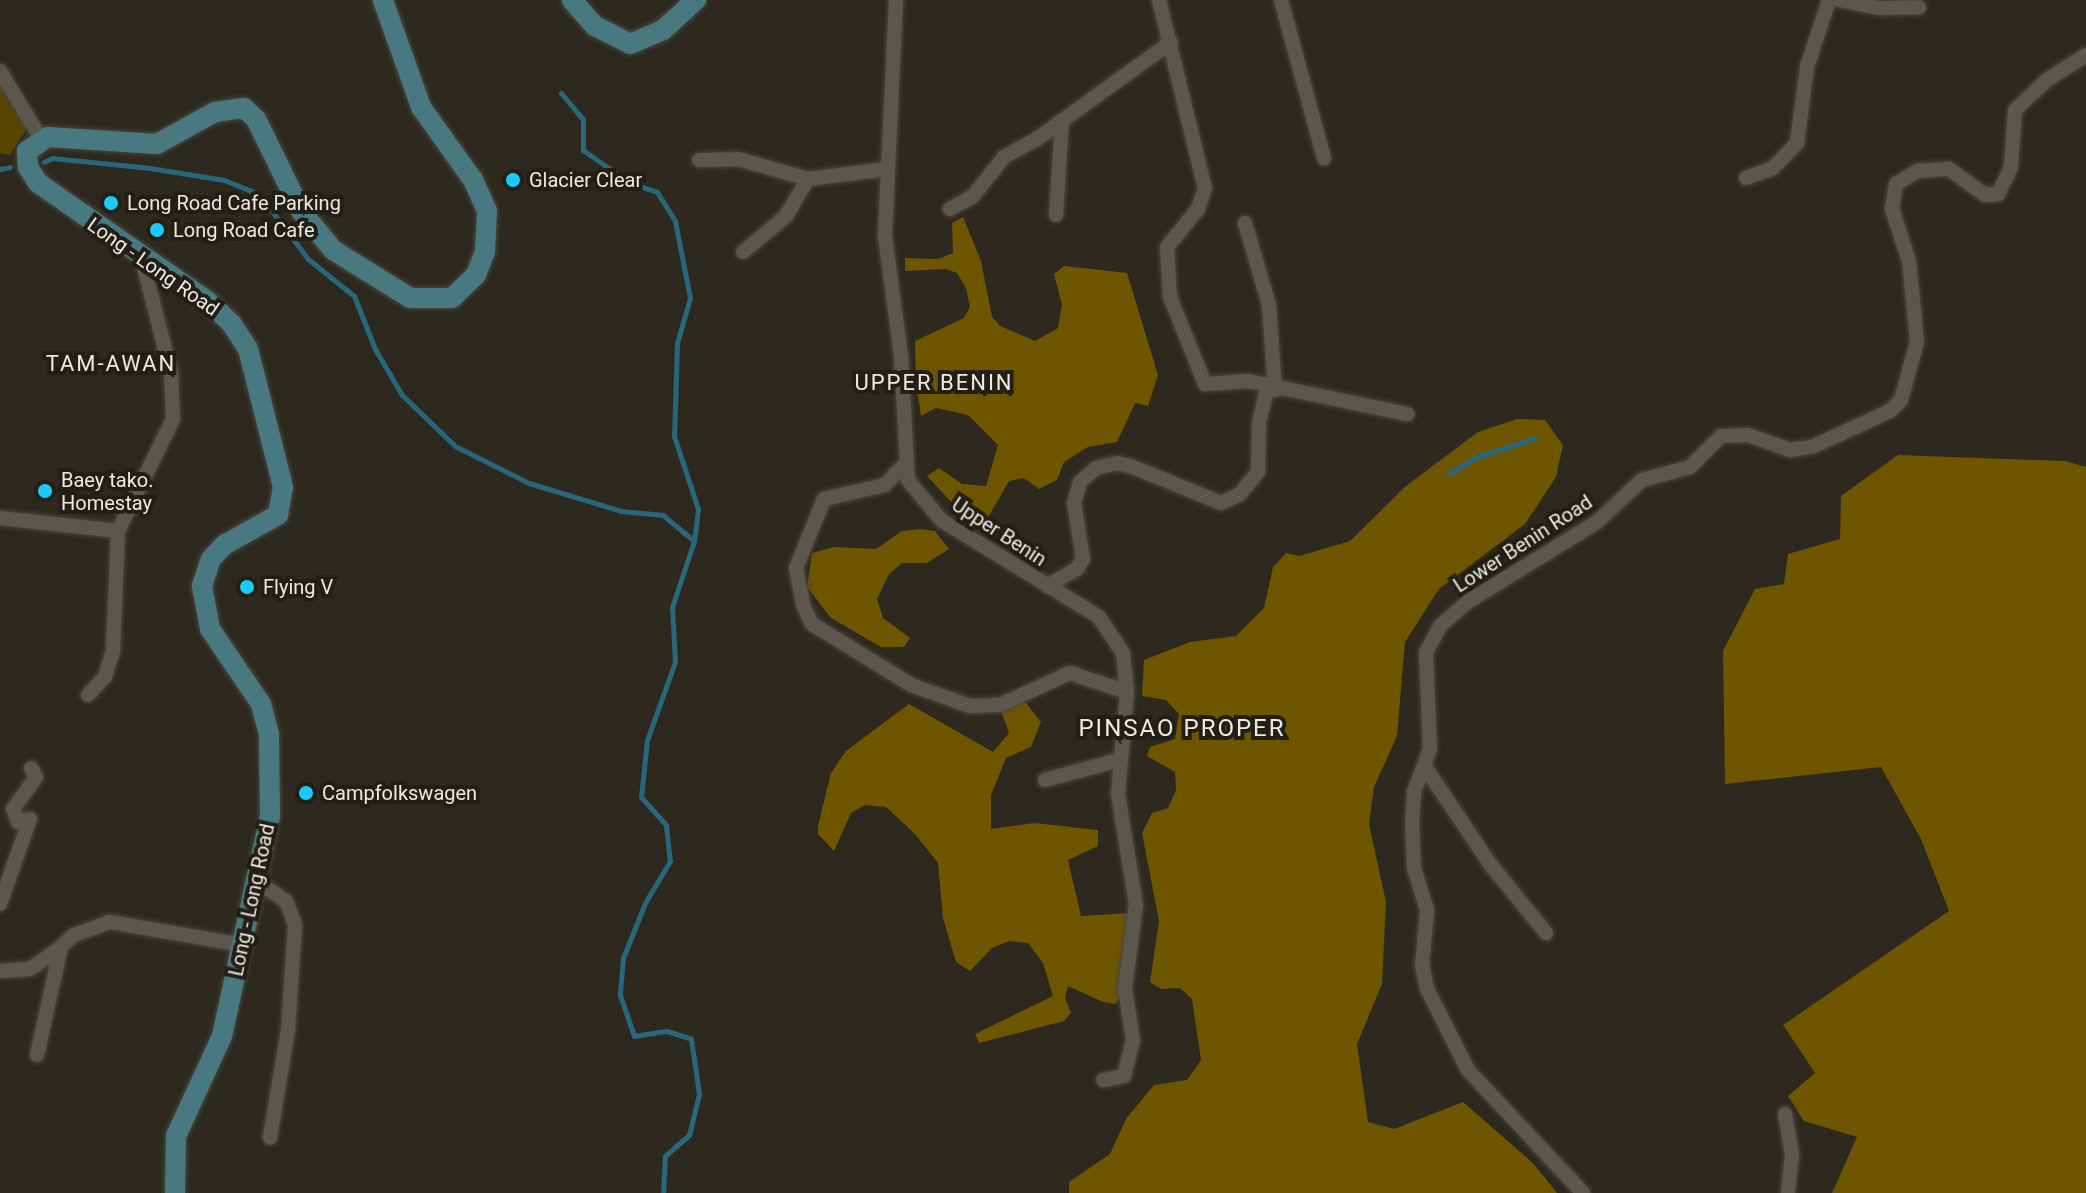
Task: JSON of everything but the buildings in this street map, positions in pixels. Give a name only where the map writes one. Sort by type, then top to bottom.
[{"type":"main road","points":[[41,139],[157,144],[215,112],[244,108],[256,119],[301,211],[327,244],[395,292],[421,301],[445,301],[460,294],[476,275],[485,252],[487,211],[473,180],[421,107],[383,0]]},
{"type":"main road","points":[[572,0],[595,26],[630,44],[663,30],[696,0]]},
{"type":"main road","name":"Long - Long Road","points":[[41,139],[27,151],[28,167],[38,183],[206,300],[243,338],[283,487],[283,507],[273,521],[234,538],[211,559],[202,595],[210,629],[252,684],[269,734],[270,816],[218,1049],[176,1136],[175,1193]]},
{"type":"street","name":"Upper Benin","points":[[896,0],[885,236],[901,356],[906,463],[914,492],[941,520],[1099,617],[1123,653],[1127,692],[1118,794],[1136,922],[1125,989],[1131,1060],[1124,1076],[1103,1080]]},
{"type":"street","points":[[1159,0],[1205,188],[1198,209],[1167,247],[1170,297],[1205,384],[1248,381],[1408,414]]},
{"type":"street","points":[[1281,0],[1324,158]]},
{"type":"street","points":[[1746,178],[1787,159],[1797,143],[1807,67],[1829,0]]},
{"type":"street","points":[[1839,0],[1869,7],[1919,7]]},
{"type":"street","points":[[950,209],[973,196],[1004,157],[1062,120],[1171,42]]},
{"type":"street","name":"Lower Benin Road","points":[[1583,1193],[1468,1070],[1427,989],[1422,966],[1427,910],[1414,868],[1412,823],[1414,792],[1425,767],[1430,726],[1426,652],[1441,625],[1469,601],[1597,522],[1642,480],[1690,467],[1721,436],[1748,435],[1790,450],[1812,447],[1890,411],[1904,393],[1912,372],[1914,300],[1909,261],[1892,209],[1896,184],[1918,171],[1949,169],[1985,195],[1998,194],[2011,167],[2015,110],[2047,80],[2086,55]]},
{"type":"street","points":[[0,71],[41,139]]},
{"type":"street","points":[[1056,215],[1062,120]]},
{"type":"street","points":[[699,160],[738,159],[808,179],[887,169]]},
{"type":"street","points":[[743,252],[786,216],[808,179]]},
{"type":"street","points":[[1047,586],[1077,569],[1083,559],[1074,503],[1080,482],[1096,468],[1117,463],[1133,467],[1221,503],[1240,494],[1258,472],[1259,423],[1271,388],[1269,305],[1245,223]]},
{"type":"street","points":[[88,695],[105,677],[113,651],[118,531],[173,419],[171,372],[141,256]]},
{"type":"street","points":[[906,463],[885,485],[824,499],[796,568],[803,605],[812,624],[911,685],[970,706],[1000,705],[1070,673],[1127,692]]},
{"type":"street","points":[[0,518],[118,531]]},
{"type":"street","points":[[1045,780],[1119,760]]},
{"type":"street","points":[[1425,767],[1490,864],[1546,933]]},
{"type":"street","points":[[0,904],[30,819],[18,822],[13,809],[36,777],[31,768]]},
{"type":"street","points":[[257,881],[286,901],[295,925],[288,1030],[270,1138]]},
{"type":"street","points":[[0,971],[30,969],[74,935],[110,922],[243,945]]},
{"type":"street","points":[[37,1055],[61,947]]},
{"type":"street","points":[[1785,1114],[1792,1154],[1788,1193]]},
{"type":"shaded area","points":[[0,79],[27,128],[10,155],[0,153]]},
{"type":"shaded area","points":[[963,217],[981,261],[992,317],[1000,326],[1035,341],[1058,328],[1062,305],[1054,274],[1064,266],[1127,273],[1158,375],[1148,406],[1135,403],[1117,442],[1088,447],[1064,462],[1057,480],[1039,489],[1024,478],[1009,481],[987,519],[975,520],[956,507],[927,476],[939,468],[962,484],[986,486],[998,445],[968,415],[936,408],[921,416],[916,382],[915,341],[964,318],[970,307],[966,288],[957,273],[946,269],[905,271],[905,258],[938,259],[953,253],[952,223]]},
{"type":"shaded area","points":[[1517,419],[1545,420],[1563,445],[1556,477],[1525,524],[1439,589],[1405,642],[1397,736],[1374,787],[1369,824],[1386,902],[1382,984],[1357,1044],[1368,1122],[1394,1129],[1463,1102],[1533,1163],[1557,1193],[1069,1193],[1069,1182],[1110,1154],[1126,1119],[1154,1085],[1187,1080],[1201,1060],[1192,999],[1180,988],[1161,989],[1150,982],[1159,921],[1142,833],[1152,813],[1168,808],[1176,790],[1175,772],[1147,756],[1150,747],[1175,739],[1179,714],[1166,700],[1142,696],[1144,660],[1190,642],[1236,636],[1264,608],[1273,567],[1286,553],[1299,556],[1350,541],[1406,486],[1478,432]]},
{"type":"shaded area","points":[[1898,455],[2065,461],[2086,467],[2086,1193],[1832,1193],[1857,1137],[1804,1121],[1788,1096],[1815,1073],[1783,1025],[1949,911],[1921,839],[1881,767],[1725,784],[1723,651],[1755,589],[1784,584],[1788,554],[1840,539],[1841,496]]},
{"type":"shaded area","points":[[902,531],[935,531],[949,549],[927,563],[902,563],[889,574],[877,599],[883,618],[910,638],[904,647],[881,647],[831,618],[807,587],[812,553],[834,547],[876,549]]},
{"type":"shaded area","points":[[1010,702],[1026,703],[1041,722],[1031,747],[1006,758],[991,795],[991,829],[1035,823],[1098,830],[1098,846],[1068,860],[1081,916],[1129,913],[1122,996],[1115,1004],[1103,1002],[1068,986],[1065,998],[1071,1013],[1064,1021],[979,1043],[975,1034],[1053,996],[1043,963],[1028,943],[1009,941],[992,948],[970,971],[956,962],[943,918],[938,863],[915,834],[886,807],[865,805],[851,813],[834,851],[818,834],[818,826],[831,773],[846,751],[909,704],[993,752],[1009,733],[1001,711]]},
{"type":"waterway","points":[[561,93],[583,119],[583,150],[630,183],[657,192],[675,221],[690,298],[677,343],[674,436],[698,509],[694,541],[672,607],[675,662],[647,740],[641,797],[666,825],[670,861],[645,903],[623,958],[620,995],[634,1036],[667,1031],[691,1039],[699,1094],[689,1135],[665,1156],[663,1193]]},
{"type":"waterway","points":[[44,162],[52,158],[150,168],[224,180],[259,194],[308,259],[354,296],[375,349],[402,395],[455,446],[529,483],[621,511],[663,515],[694,541]]},
{"type":"waterway","points":[[0,169],[10,167]]},
{"type":"waterway","points":[[1450,473],[1477,457],[1535,438]]},
{"type":"place","name":"Glacier Clear","points":[[513,180]]},
{"type":"place","name":"Long Road Cafe Parking","points":[[111,203]]},
{"type":"place","name":"Long Road Cafe","points":[[157,230]]},
{"type":"place","name":"Baey tako. Homestay","points":[[45,491]]},
{"type":"place","name":"Flying V","points":[[247,587]]},
{"type":"place","name":"Campfolkswagen","points":[[306,793]]},
{"type":"district","name":"TAM-AWAN","points":[[111,364]]},
{"type":"district","name":"UPPER BENIN","points":[[934,383]]},
{"type":"district","name":"PINSAO PROPER","points":[[1182,729]]}]
